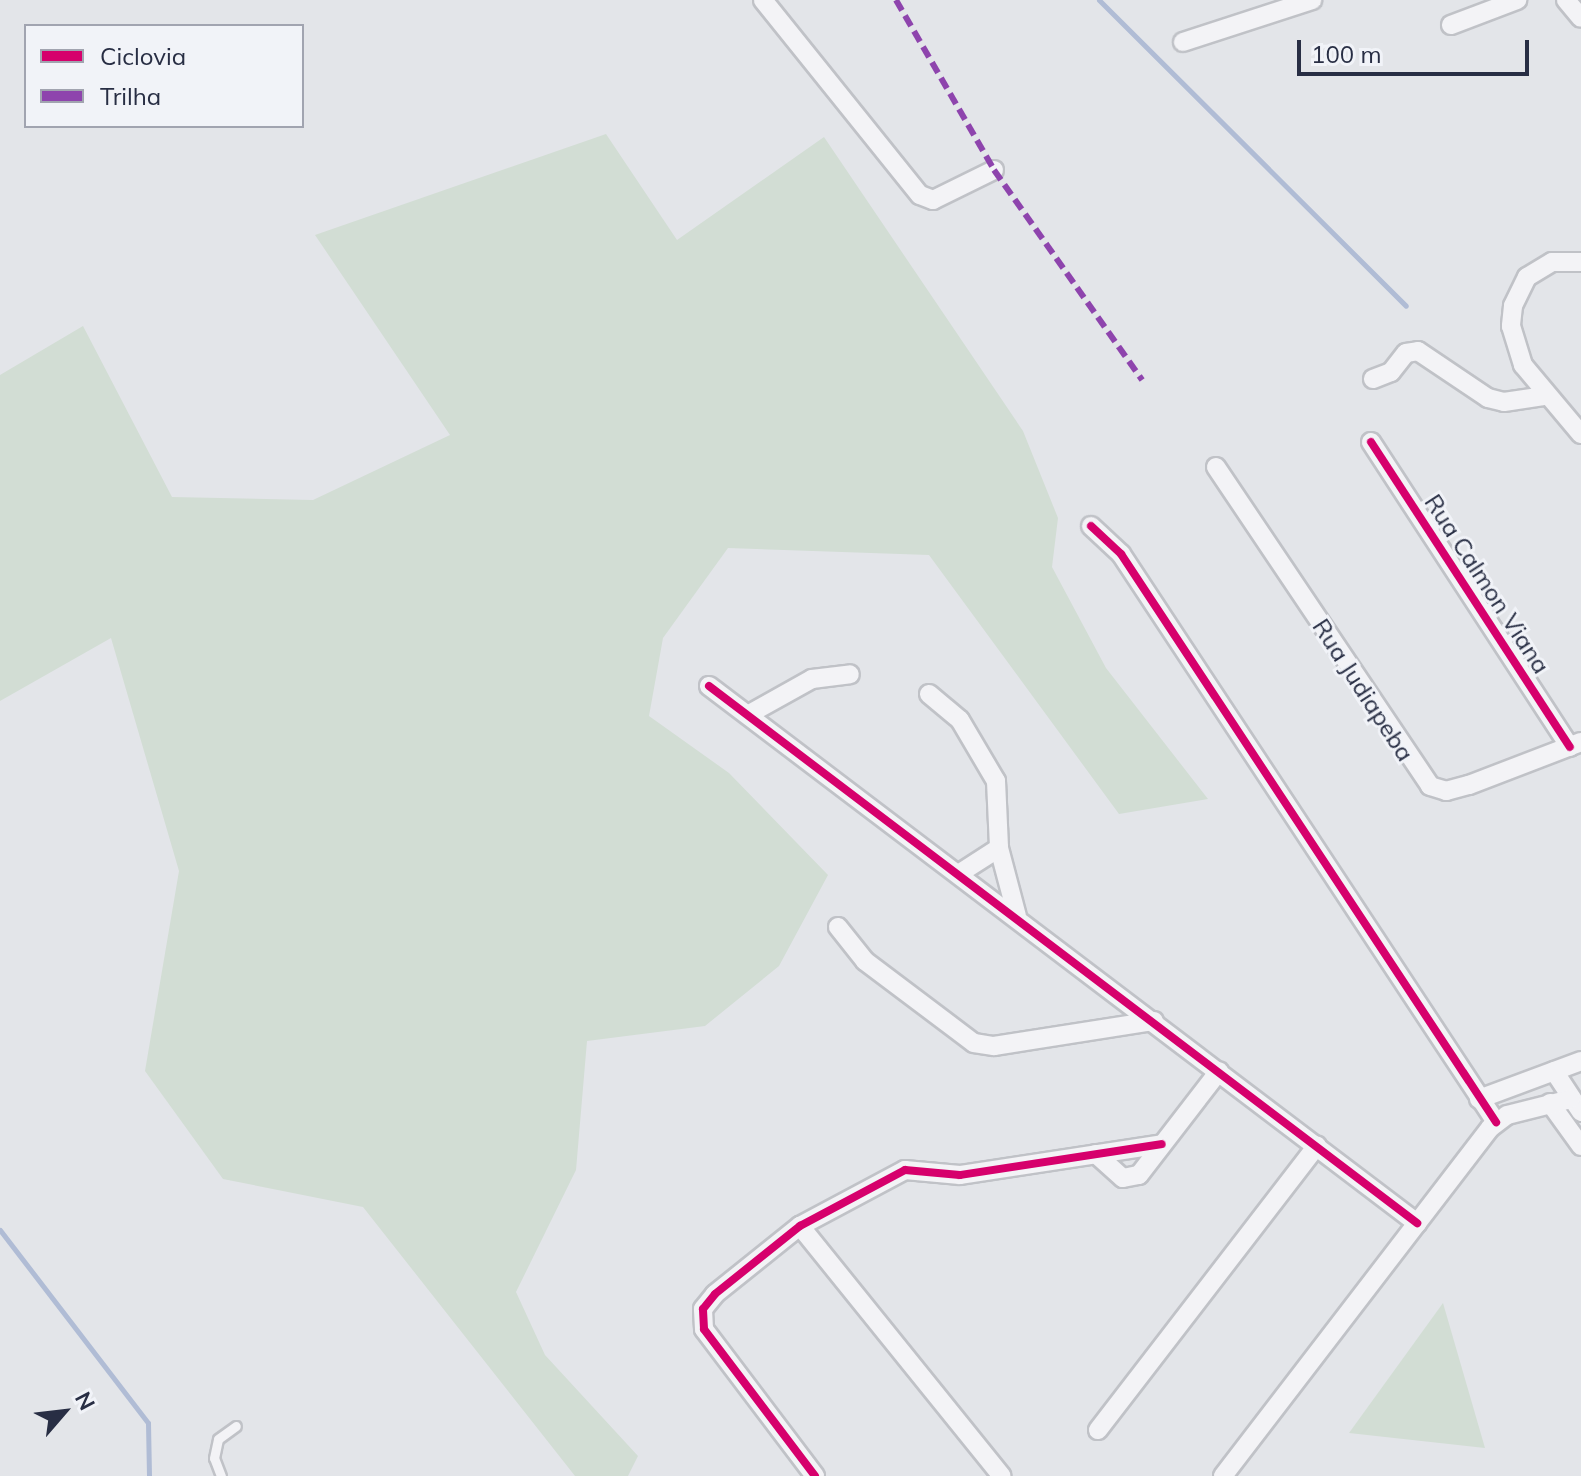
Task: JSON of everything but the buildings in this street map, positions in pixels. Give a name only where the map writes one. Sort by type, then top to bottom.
[{"type":"street","points":[[763,0],[920,195],[933,200],[994,170]]},
{"type":"street","points":[[1183,42],[1312,0]]},
{"type":"street","points":[[1451,25],[1517,0]]},
{"type":"street","points":[[1566,0],[1581,18]]},
{"type":"street","points":[[1581,262],[1538,268],[1527,277],[1513,306],[1513,344],[1544,396],[1581,434]]},
{"type":"street","points":[[1373,379],[1391,372],[1406,353],[1418,351],[1488,398],[1504,402],[1544,396]]},
{"type":"street","name":"Rua Calmon Viana","points":[[1371,442],[1576,744]]},
{"type":"street","name":"Rua Judiapeba","points":[[1216,467],[1430,786],[1446,791],[1469,785],[1576,744]]},
{"type":"street","points":[[1091,526],[1121,554],[1496,1122]]},
{"type":"street","points":[[751,713],[812,679],[850,674]]},
{"type":"street","points":[[709,686],[751,713],[1417,1223]]},
{"type":"street","points":[[929,694],[960,720],[996,781],[999,848],[1017,916]]},
{"type":"street","points":[[960,873],[999,848]]},
{"type":"street","points":[[838,927],[865,961],[974,1043],[994,1046],[1154,1021]]},
{"type":"street","points":[[1479,1099],[1581,1061]]},
{"type":"street","points":[[1096,1154],[1129,1179],[1145,1169],[1219,1071]]},
{"type":"street","points":[[1554,1071],[1576,1106]]},
{"type":"street","points":[[1223,1476],[1496,1122],[1550,1103],[1576,1106]]},
{"type":"street","points":[[1550,1103],[1581,1146]]},
{"type":"street","points":[[815,1476],[704,1329],[703,1309],[715,1294],[800,1226],[905,1170],[960,1175],[1162,1144]]},
{"type":"street","points":[[1098,1430],[1317,1146]]},
{"type":"street","points":[[800,1226],[1002,1476]]},
{"type":"lane","points":[[221,1476],[214,1458],[218,1439],[236,1426]]},
{"type":"shaded area","points":[[606,134],[677,240],[824,137],[1023,431],[1058,518],[1052,567],[1106,668],[1208,799],[1119,814],[929,555],[728,548],[663,638],[649,716],[729,773],[828,875],[779,966],[705,1026],[587,1041],[576,1170],[516,1292],[545,1355],[638,1456],[628,1476],[575,1476],[363,1207],[223,1179],[145,1071],[179,871],[111,638],[0,701],[0,375],[83,326],[172,497],[313,500],[450,435],[315,235]]},
{"type":"shaded area","points":[[1443,1303],[1485,1448],[1349,1433]]},
{"type":"waterway","points":[[1099,0],[1406,306]]},
{"type":"waterway","points":[[0,1230],[148,1423],[149,1476]]},
{"type":"marked path","points":[[896,0],[994,170],[1142,380]]},
{"type":"cycle path","points":[[1371,442],[1570,747]]},
{"type":"cycle path","points":[[1091,526],[1121,554],[1496,1122]]},
{"type":"cycle path","points":[[709,686],[1417,1223]]},
{"type":"cycle path","points":[[815,1476],[704,1329],[703,1309],[715,1294],[800,1226],[905,1170],[960,1175],[1162,1144]]}]
